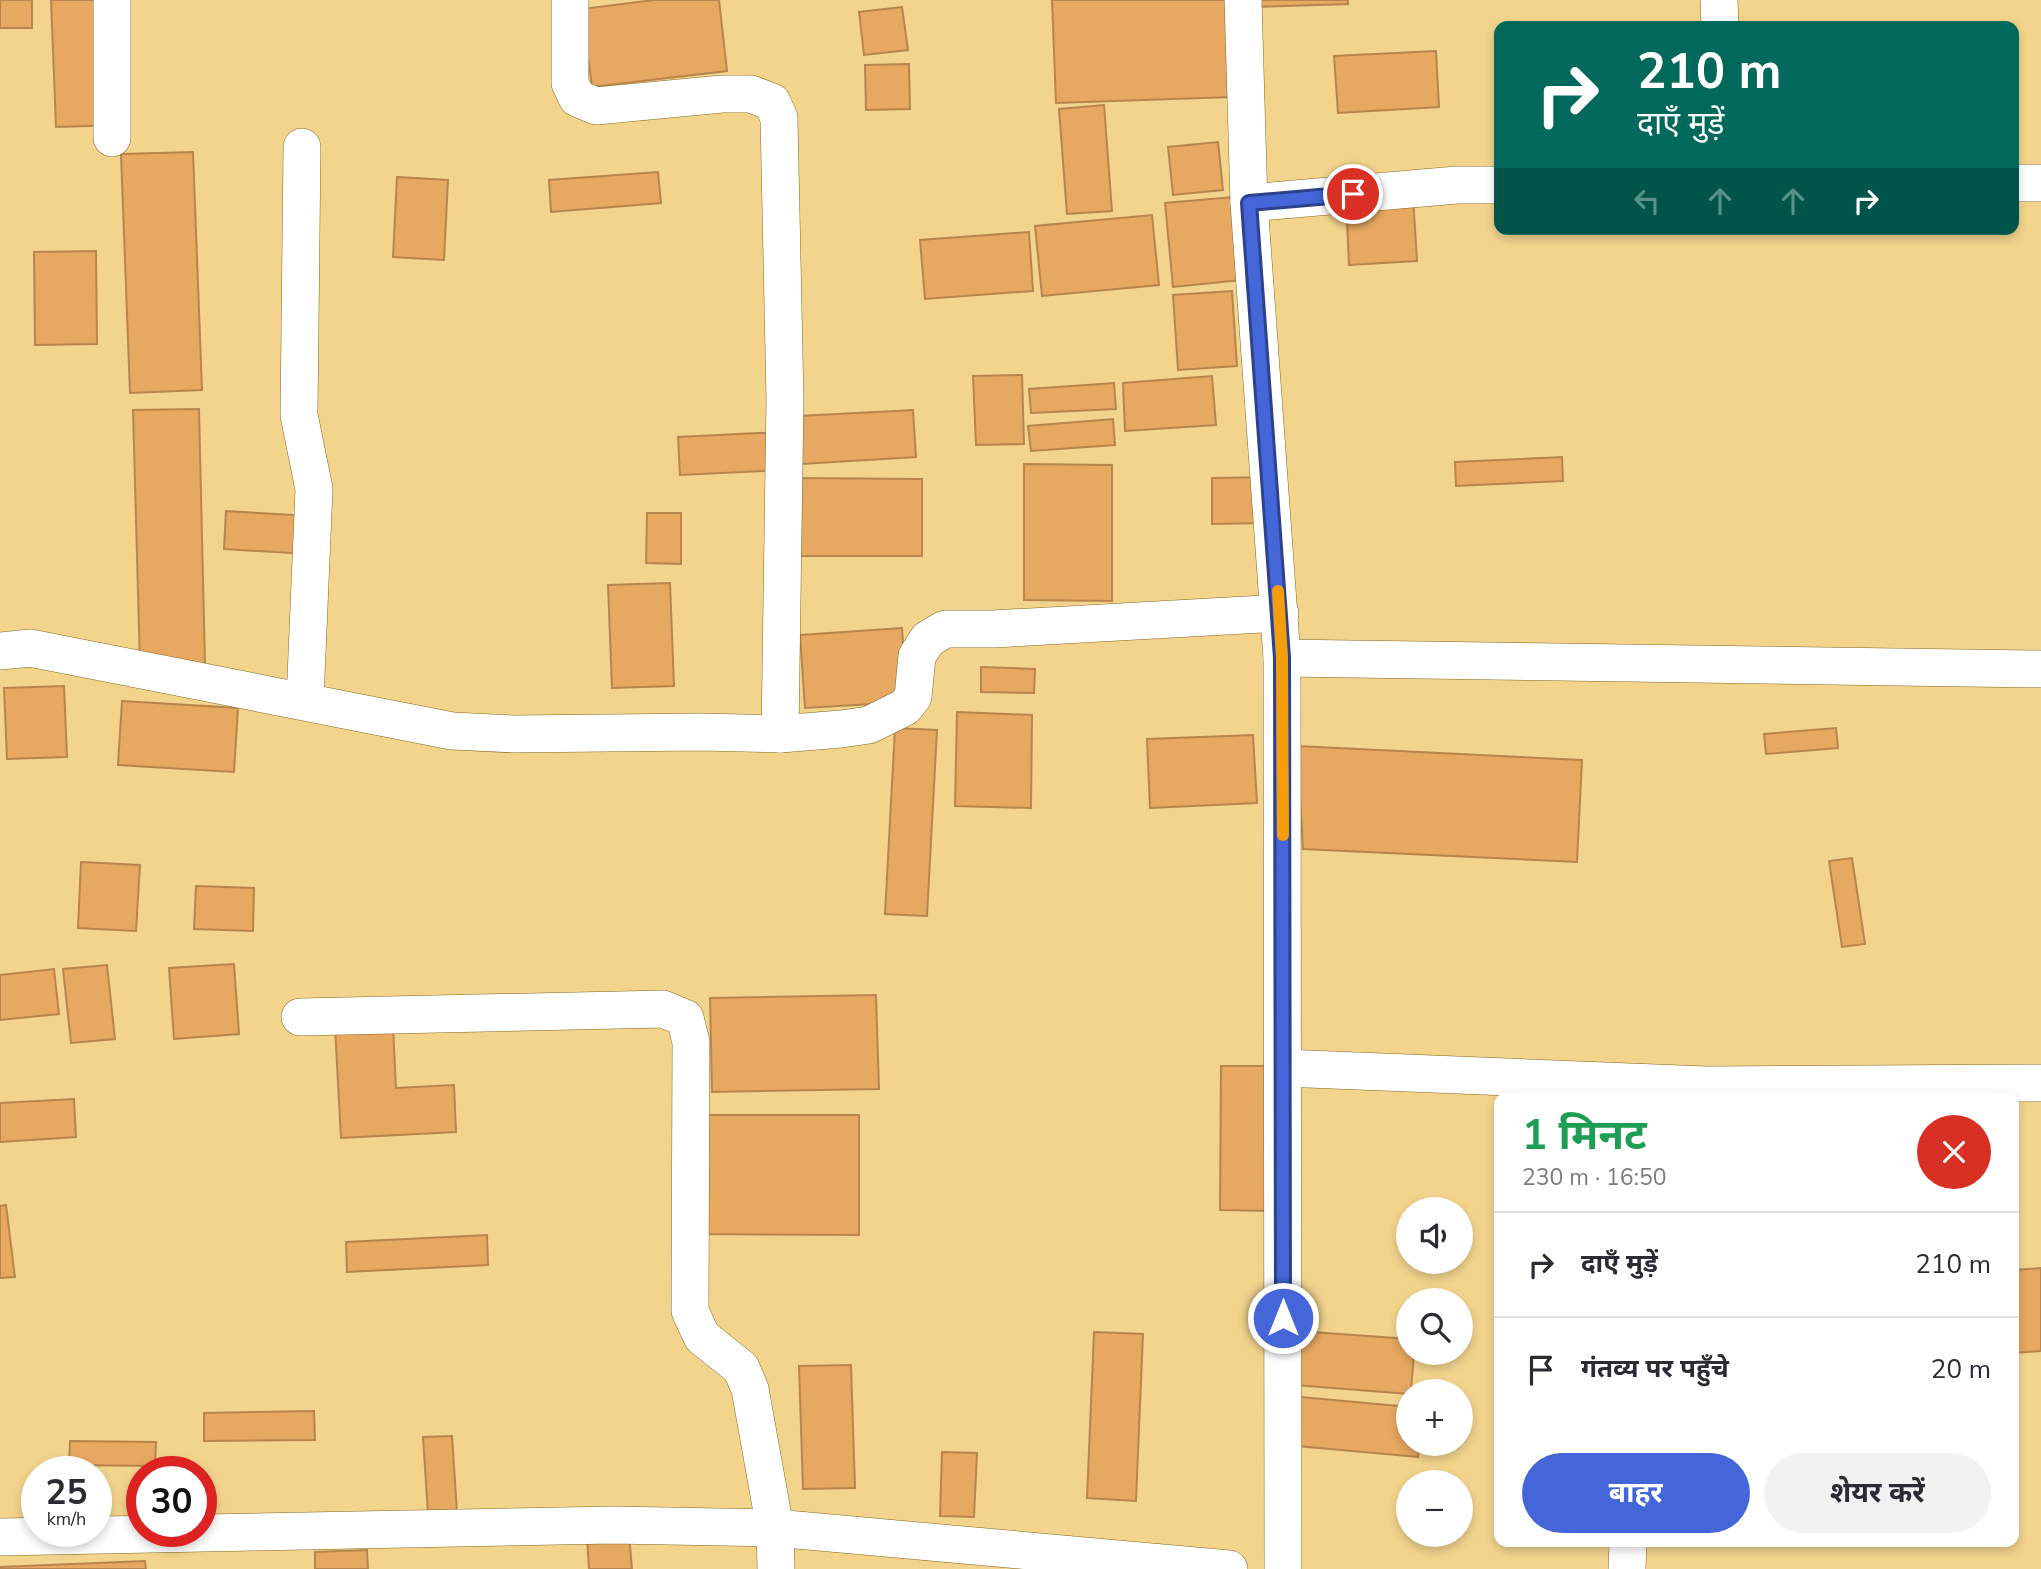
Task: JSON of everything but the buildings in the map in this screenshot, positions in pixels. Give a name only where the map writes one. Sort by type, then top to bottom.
[{"type":"street","points":[[112,0],[112,138]]},
{"type":"street","points":[[570,0],[570,83],[577,99],[596,106],[722,94],[751,94],[772,102],[779,118],[785,400],[780,734]]},
{"type":"street","points":[[1243,0],[1249,203],[1282,658],[1283,1569]]},
{"type":"street","points":[[1719,0],[1720,21]]},
{"type":"street","points":[[302,146],[299,415],[314,489],[305,701]]},
{"type":"street","points":[[2019,183],[2041,183]]},
{"type":"street","points":[[1249,203],[1457,185],[1494,185]]},
{"type":"street","points":[[0,650],[30,648],[452,731],[513,734],[780,734],[869,725],[905,707],[914,697],[917,656],[928,639],[944,629],[993,629],[1280,613]]},
{"type":"street","points":[[1282,658],[2041,669]]},
{"type":"street","points":[[299,1017],[663,1009],[685,1018],[691,1042],[690,1311],[702,1337],[741,1368],[750,1389],[775,1528],[776,1569]]},
{"type":"street","points":[[1283,1068],[1652,1090],[1706,1085],[2041,1083]]},
{"type":"street","points":[[0,1537],[613,1525],[775,1528],[1229,1569]]},
{"type":"street","points":[[1627,1569],[1628,1547]]},
{"type":"slow traffic","points":[[1278,591],[1282,658],[1283,835]]},
{"type":"route","points":[[1283,1318],[1282,658],[1249,203],[1353,194]]}]
